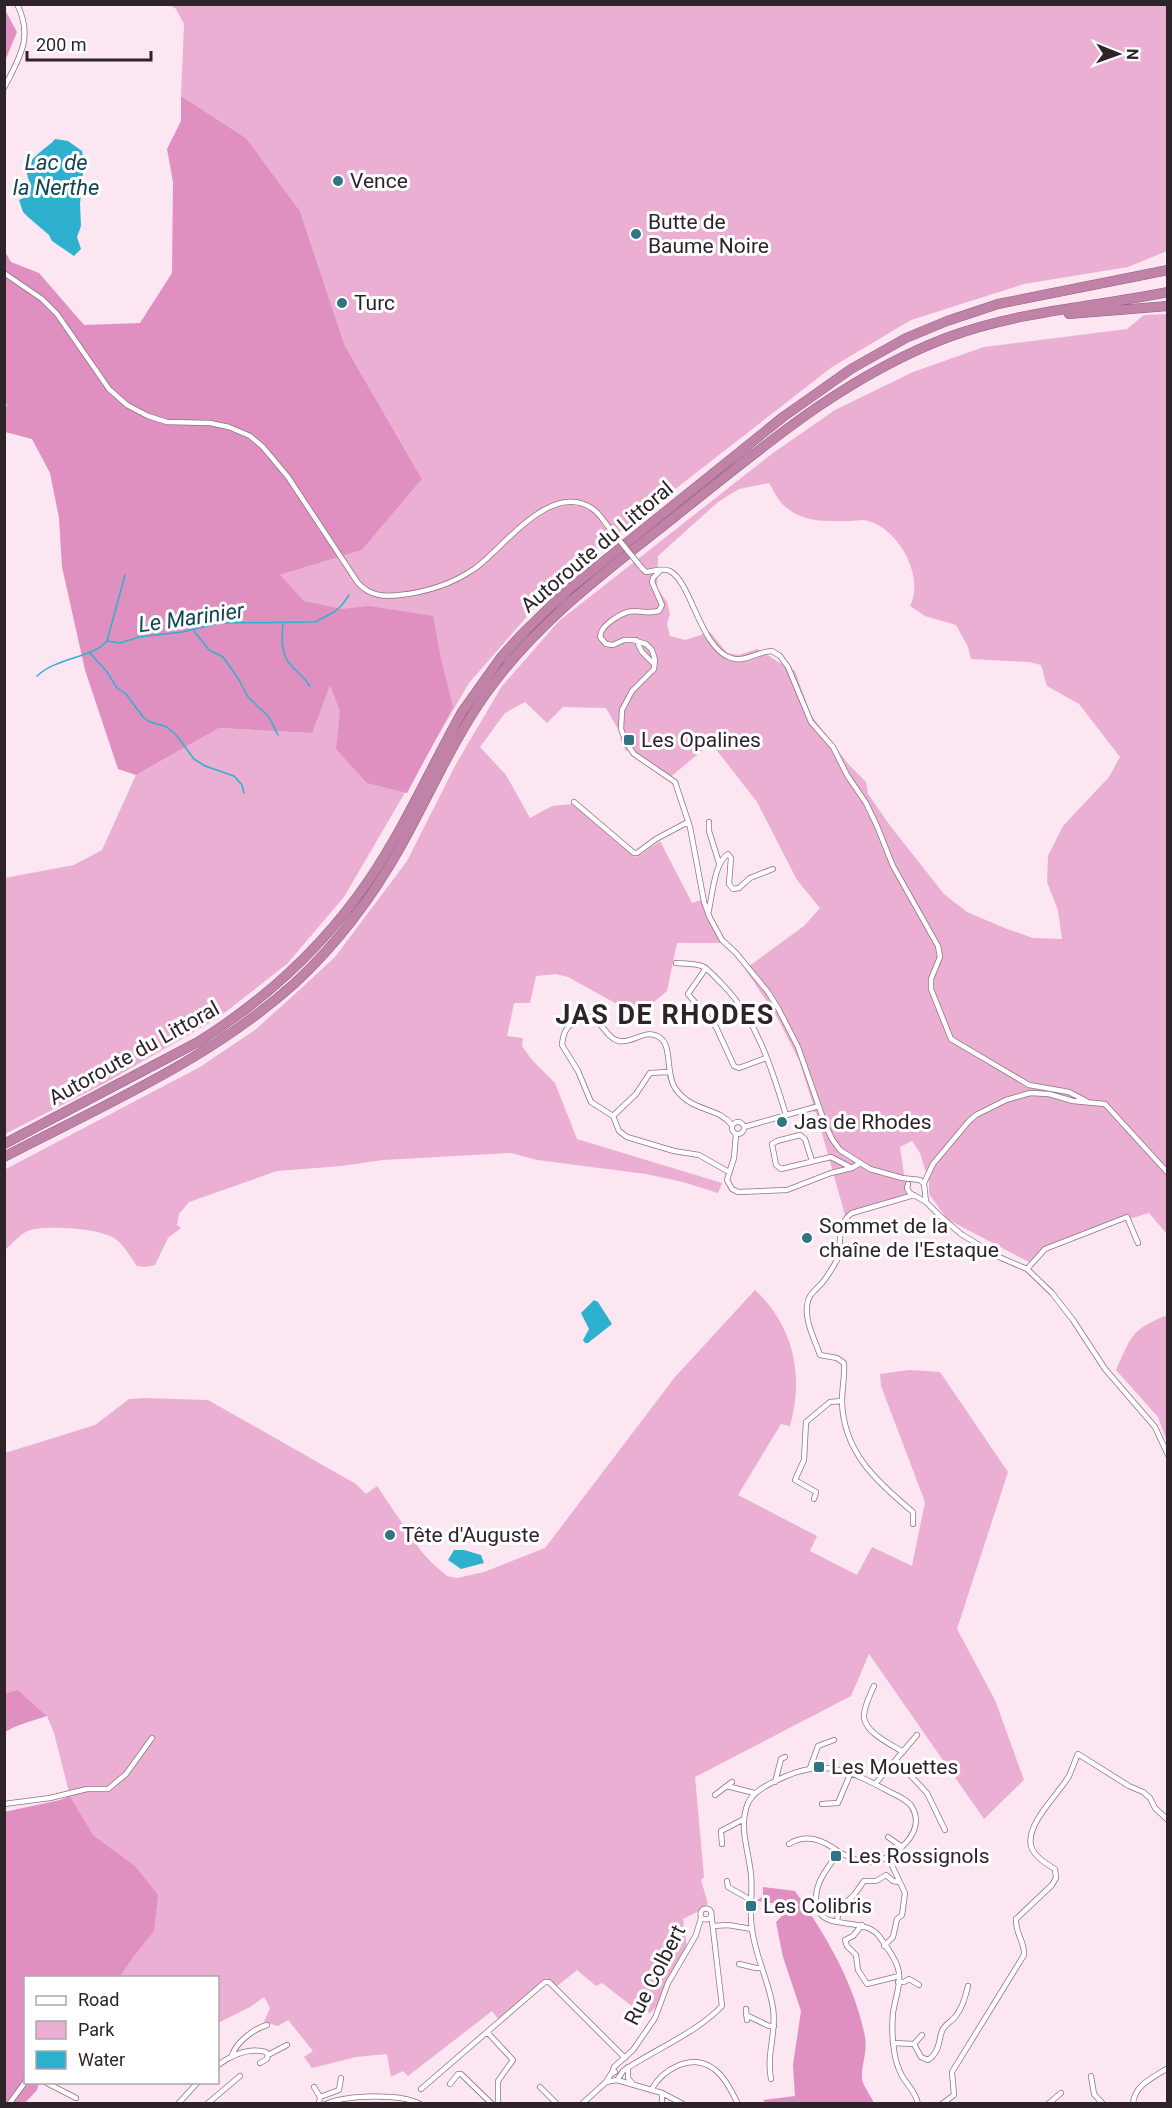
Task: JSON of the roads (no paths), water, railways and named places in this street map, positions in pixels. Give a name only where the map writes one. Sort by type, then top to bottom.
[{"type":"highway","name":"Autoroute du Littoral","points":[[4,1144],[198,1042],[255,1003],[302,960],[343,915],[370,878],[462,712],[479,686],[521,635],[562,595],[783,417],[851,369],[906,338],[947,321],[998,304],[1167,270]]},
{"type":"highway","points":[[986,309],[1167,276]]},
{"type":"highway","name":"Autoroute du Littoral","points":[[4,1157],[207,1050],[239,1028],[296,982],[331,946],[377,885],[400,848],[463,730],[486,694],[527,642],[573,598],[783,432],[851,384],[909,353],[950,337],[1047,311],[1167,292]]},
{"type":"highway","points":[[1016,319],[1167,306]]},
{"type":"street","points":[[4,88],[19,59],[25,36],[23,20],[17,4]]},
{"type":"street","points":[[4,273],[42,299],[57,314],[105,384],[127,405],[148,416],[167,422],[210,423],[229,427],[250,436],[263,447],[288,477],[358,583],[370,593],[386,596],[408,594],[453,581],[489,558],[512,534],[531,518],[548,508],[578,503],[597,513],[641,567],[648,572],[668,570],[674,574],[704,631],[726,656],[731,659],[740,659],[770,651],[778,654],[788,667],[811,722],[837,753],[847,775],[866,803],[878,826],[893,866],[938,946],[940,957],[931,979],[931,989],[951,1039],[1029,1085],[1063,1090],[1086,1101]]},
{"type":"street","points":[[661,570],[652,582],[662,605],[659,611],[626,611],[604,626],[600,635],[608,645],[627,639],[636,640],[646,644],[652,650],[654,664],[651,674],[627,698],[621,715],[621,729],[626,742],[634,754],[673,779],[688,822],[708,914],[722,940],[736,953],[778,1008],[798,1047],[832,1138],[840,1150],[870,1169],[913,1179],[922,1185],[926,1202]]},
{"type":"street","points":[[636,640],[642,652],[654,664]]},
{"type":"street","points":[[574,802],[637,854],[656,839],[688,822]]},
{"type":"street","points":[[710,822],[709,831],[719,863]]},
{"type":"street","points":[[708,914],[719,863],[725,855],[730,856],[732,864],[729,884],[736,889],[750,878],[773,870]]},
{"type":"street","points":[[676,963],[700,965],[706,968],[743,1009],[756,1032],[786,1115]]},
{"type":"street","points":[[706,968],[688,994],[716,1027],[734,1066],[739,1068],[766,1058]]},
{"type":"street","points":[[729,1172],[694,1154],[634,1141],[619,1131],[613,1116],[591,1102],[578,1071],[564,1051],[562,1038],[569,1025],[588,1017],[600,1022],[612,1038],[619,1041],[647,1034],[659,1036],[663,1040],[668,1050],[668,1072],[674,1087],[690,1104],[717,1113],[729,1120],[732,1125],[732,1131],[736,1134],[734,1158],[727,1180],[735,1191],[780,1191],[852,1168],[860,1163]]},
{"type":"street","points":[[613,1116],[636,1094],[650,1073],[668,1072]]},
{"type":"street","points":[[1049,1094],[1063,1090]]},
{"type":"street","points":[[1068,1100],[1072,1097],[1070,1092]]},
{"type":"street","points":[[913,1524],[913,1512],[879,1484],[850,1445],[842,1401],[843,1363],[837,1358],[820,1355],[806,1315],[810,1294],[820,1285],[837,1260],[840,1229],[843,1222],[852,1213],[915,1195],[940,1156],[976,1115],[1026,1093],[1049,1094],[1068,1100],[1101,1103],[1108,1106],[1167,1173]]},
{"type":"street","points":[[736,1134],[741,1133],[744,1127],[819,1106]]},
{"type":"street","points":[[732,1125],[738,1122],[744,1127]]},
{"type":"street","points":[[812,1161],[805,1139],[800,1135],[772,1144],[776,1166],[781,1170],[831,1157],[852,1168]]},
{"type":"street","points":[[902,1178],[908,1184],[906,1198]]},
{"type":"street","points":[[908,1184],[913,1179]]},
{"type":"street","points":[[908,1191],[926,1202],[939,1216],[962,1234],[999,1257],[1027,1269],[1052,1293],[1105,1369],[1155,1427],[1167,1455]]},
{"type":"street","points":[[1027,1269],[1045,1249],[1127,1217],[1138,1243]]},
{"type":"street","points":[[814,1499],[816,1492],[795,1480],[804,1460],[806,1422],[830,1402],[842,1401]]},
{"type":"street","points":[[874,1686],[867,1704],[865,1721],[875,1734],[903,1752]]},
{"type":"street","points":[[875,1784],[917,1735]]},
{"type":"street","points":[[4,1804],[50,1798],[87,1789],[108,1789],[126,1774],[152,1738]]},
{"type":"street","points":[[810,1768],[818,1746],[834,1740]]},
{"type":"street","points":[[942,2103],[954,2095],[952,2072],[1024,1954],[1024,1947],[1016,1928],[1017,1917],[1052,1885],[1056,1878],[1055,1869],[1037,1856],[1031,1848],[1031,1842],[1038,1819],[1068,1776],[1078,1754],[1150,1797],[1155,1808],[1167,1820]]},
{"type":"street","points":[[773,1761],[783,1758],[775,1782]]},
{"type":"street","points":[[896,1760],[927,1792],[945,1830]]},
{"type":"street","points":[[771,2079],[768,2064],[774,2010],[752,1929],[751,1874],[745,1844],[744,1819],[748,1802],[754,1793],[795,1772],[810,1768],[839,1768],[875,1784],[907,1802],[914,1810],[914,1827],[902,1848],[888,1857],[873,1862],[860,1861],[839,1852],[825,1842],[810,1838],[796,1840],[789,1844]]},
{"type":"street","points":[[822,1804],[840,1804],[851,1772]]},
{"type":"street","points":[[715,1795],[732,1782]]},
{"type":"street","points":[[727,1786],[754,1793]]},
{"type":"street","points":[[722,1844],[721,1828],[744,1819]]},
{"type":"street","points":[[888,1838],[902,1848]]},
{"type":"street","points":[[839,1852],[820,1879],[816,1892],[818,1908],[828,1920],[862,1925],[875,1932],[897,1965],[899,1979],[893,2015],[893,2043],[899,2069],[916,2095],[918,2103]]},
{"type":"street","points":[[884,1946],[893,1936],[897,1919],[902,1915],[905,1893],[888,1857]]},
{"type":"street","points":[[837,1921],[839,1909],[854,1895],[864,1881],[876,1881],[886,1875],[893,1881],[899,1882]]},
{"type":"street","points":[[727,1881],[729,1894]]},
{"type":"street","points":[[728,1887],[751,1900]]},
{"type":"street","points":[[703,1909],[711,1912],[708,1919],[701,1918],[700,1914],[703,1909]]},
{"type":"street","points":[[582,2103],[628,2067],[715,2014],[722,2006],[711,1912]]},
{"type":"street","name":"Rue Colbert","points":[[615,2077],[614,2067],[633,2050],[655,2018],[668,1983],[696,1935],[701,1918]]},
{"type":"street","points":[[713,1926],[728,1925],[752,1929]]},
{"type":"street","points":[[862,1925],[853,1936],[845,1940],[847,1946],[856,1955],[858,1970],[867,1984],[899,1979],[904,1982],[909,1979],[919,1985]]},
{"type":"street","points":[[739,1964],[762,1968]]},
{"type":"street","points":[[421,2089],[545,1982],[549,1982],[625,2058]]},
{"type":"street","points":[[914,2044],[921,2057],[928,2060],[932,2058],[938,2049],[944,2028],[962,2007],[968,1986]]},
{"type":"street","points":[[746,2015],[769,2026],[774,2026]]},
{"type":"street","points":[[232,2055],[242,2040],[267,2025]]},
{"type":"street","points":[[487,2032],[513,2060],[498,2081],[498,2103]]},
{"type":"street","points":[[914,2044],[922,2035]]},
{"type":"street","points":[[893,2043],[914,2044]]},
{"type":"street","points":[[260,2063],[267,2059],[268,2055],[287,2045]]},
{"type":"street","points":[[219,2064],[232,2055],[255,2050],[266,2052],[268,2055]]},
{"type":"street","points":[[651,2090],[668,2072],[679,2065],[689,2062],[699,2063],[715,2070],[738,2103]]},
{"type":"street","points":[[628,2067],[629,2082]]},
{"type":"street","points":[[1133,2103],[1136,2091],[1167,2068]]},
{"type":"street","points":[[450,2084],[458,2073],[461,2074],[492,2103]]},
{"type":"street","points":[[207,2103],[240,2076]]},
{"type":"street","points":[[1091,2076],[1094,2094],[1103,2103]]},
{"type":"street","points":[[615,2077],[681,2102]]},
{"type":"street","points":[[320,2097],[339,2090],[341,2078]]},
{"type":"street","points":[[9,2103],[24,2084]]},
{"type":"street","points":[[49,2084],[76,2098]]},
{"type":"street","points":[[178,2103],[196,2084]]},
{"type":"street","points":[[314,2087],[320,2097],[319,2103]]},
{"type":"street","points":[[540,2087],[557,2103]]},
{"type":"street","points":[[662,2093],[662,2103]]},
{"type":"street","points":[[1048,2103],[1061,2093]]},
{"type":"street","points":[[326,2103],[344,2098],[378,2097],[405,2099],[420,2103]]},
{"type":"street","points":[[671,2103],[681,2102]]},
{"type":"water","name":"Lac de la Nerthe","points":[[55,139],[68,141],[82,151],[84,162],[80,204],[81,226],[77,237],[81,249],[74,256],[52,241],[49,235],[23,212],[19,200],[25,197],[31,189],[27,174],[30,163]]},
{"type":"water","points":[[594,1300],[598,1302],[612,1324],[585,1343],[583,1340],[589,1329],[581,1313]]},
{"type":"water","points":[[454,1550],[464,1550],[481,1555],[484,1563],[461,1569],[448,1560]]},
{"type":"waterway","points":[[107,641],[125,575]]},
{"type":"waterway","name":"Le Marinier","points":[[37,676],[54,665],[93,651],[107,641],[120,643],[139,637],[182,632],[220,623],[315,622],[334,612],[349,595]]},
{"type":"waterway","points":[[283,622],[282,644],[287,660],[310,686]]},
{"type":"waterway","points":[[194,631],[209,650],[223,657],[248,697],[269,717],[278,735]]},
{"type":"waterway","points":[[89,652],[143,717],[150,722],[167,727],[177,736],[194,759],[205,766],[234,776],[242,785],[244,793]]},
{"type":"place","name":"Vence","points":[[338,181]]},
{"type":"place","name":"Butte de Baume Noire","points":[[636,234]]},
{"type":"place","name":"Turc","points":[[342,303]]},
{"type":"place","name":"Les Opalines","points":[[629,740]]},
{"type":"place","name":"Jas de Rhodes","points":[[782,1122]]},
{"type":"place","name":"Sommet de la chaîne de l'Estaque","points":[[807,1238]]},
{"type":"place","name":"Tête d'Auguste","points":[[390,1535]]},
{"type":"place","name":"Les Mouettes","points":[[819,1767]]},
{"type":"place","name":"Les Rossignols","points":[[836,1856]]},
{"type":"place","name":"Les Colibris","points":[[751,1906]]},
{"type":"district","name":"JAS DE RHODES","points":[[665,1015]]}]
